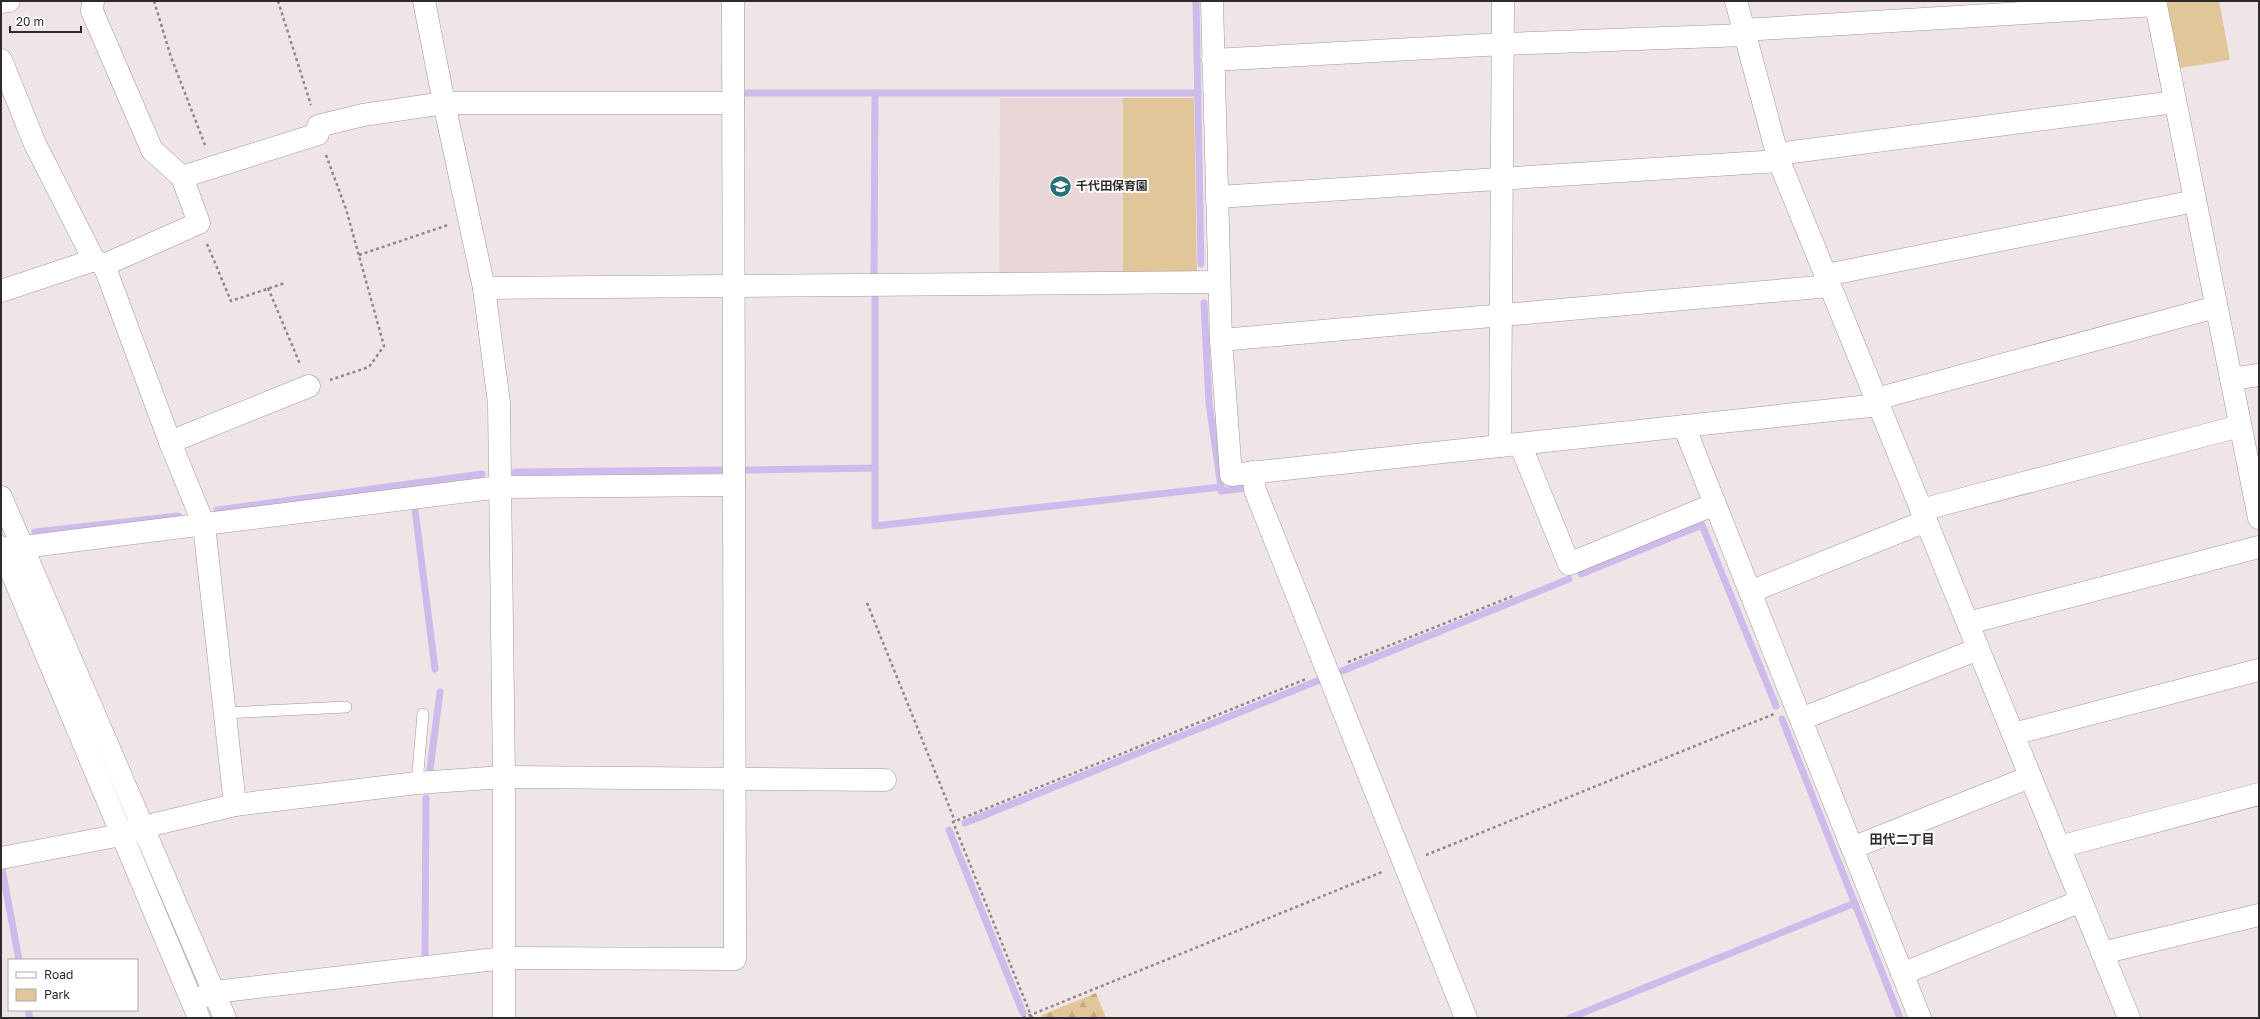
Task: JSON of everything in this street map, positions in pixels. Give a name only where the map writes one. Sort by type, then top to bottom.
[{"type":"street","points":[[1,2],[9,1]]},
{"type":"street","points":[[1,291],[99,262],[199,223],[182,177],[152,150],[92,11],[93,1]]},
{"type":"street","points":[[424,1],[444,103],[484,288],[499,403],[504,777],[504,1018]]},
{"type":"street","points":[[203,1001],[504,958],[735,959],[733,1]]},
{"type":"street","points":[[1212,1],[1221,340],[1231,475],[1684,426],[1878,402],[2216,307]]},
{"type":"street","points":[[1504,1],[1501,315],[1510,445],[1569,564],[1715,504]]},
{"type":"street","points":[[1736,1],[1778,158],[2129,1018]]},
{"type":"street","points":[[1213,60],[1744,32],[2006,7],[2156,5],[2259,518]]},
{"type":"street","points":[[1,60],[35,144],[99,262],[204,525],[235,805]]},
{"type":"street","points":[[182,177],[214,168],[363,115],[444,103],[733,102]]},
{"type":"street","points":[[1217,197],[1502,180],[1778,158],[2175,102]]},
{"type":"street","points":[[1221,340],[1501,315],[1828,280],[2195,201]]},
{"type":"street","points":[[484,288],[1219,282]]},
{"type":"street","points":[[2231,379],[2259,375]]},
{"type":"street","points":[[170,442],[310,386]]},
{"type":"street","points":[[1684,426],[1920,1018]]},
{"type":"street","points":[[1750,592],[1924,515],[2240,426]]},
{"type":"street","points":[[1252,472],[1254,490],[1466,1018]]},
{"type":"street","points":[[11,550],[500,486],[734,485]]},
{"type":"street","points":[[1,497],[11,550],[133,831],[203,1001],[225,1018]]},
{"type":"street","points":[[1968,623],[2259,547]]},
{"type":"street","points":[[1801,719],[1978,649]]},
{"type":"street","points":[[2013,734],[2259,670]]},
{"type":"street","points":[[1,858],[133,831],[235,805],[417,783],[504,777],[885,780]]},
{"type":"street","points":[[1852,848],[2030,777]]},
{"type":"street","points":[[2059,847],[2259,794]]},
{"type":"street","points":[[1902,974],[2081,901]]},
{"type":"street","points":[[2102,953],[2259,916]]},
{"type":"lane","points":[[225,713],[346,707]]},
{"type":"lane","points":[[417,783],[423,714]]},
{"type":"path","points":[[154,1],[171,56],[214,168]]},
{"type":"path","points":[[268,288],[310,386],[369,368],[384,346],[346,209],[318,130],[278,1]]},
{"type":"path","points":[[359,255],[469,218]]},
{"type":"path","points":[[199,223],[231,301],[285,283]]},
{"type":"path","points":[[955,821],[1513,596]]},
{"type":"path","points":[[867,603],[955,821],[953,822],[1032,1018]]},
{"type":"shaded area","name":"千代田保育園","points":[[1000,98],[1123,98],[1123,275],[999,275]]},
{"type":"green space","points":[[2167,1],[2219,1],[2230,60],[2180,68]]},
{"type":"green space","points":[[1123,98],[1194,98],[1197,275],[1123,275]]},
{"type":"green space","points":[[1096,993],[1106,1018],[1041,1018],[1042,1015]]},
{"type":"waterway","points":[[1196,1],[1201,264]]},
{"type":"waterway","points":[[745,93],[1198,93]]},
{"type":"waterway","points":[[874,274],[875,93]]},
{"type":"waterway","points":[[875,298],[875,526],[1221,487],[1221,491],[1247,488],[1249,493]]},
{"type":"waterway","points":[[1204,303],[1209,403],[1221,487]]},
{"type":"waterway","points":[[746,470],[875,468]]},
{"type":"waterway","points":[[515,472],[721,470]]},
{"type":"waterway","points":[[217,510],[482,474]]},
{"type":"waterway","points":[[415,510],[435,669]]},
{"type":"waterway","points":[[35,532],[178,516]]},
{"type":"waterway","points":[[1581,574],[1702,525],[1776,706]]},
{"type":"waterway","points":[[1342,671],[1569,579]]},
{"type":"waterway","points":[[965,823],[1322,679]]},
{"type":"waterway","points":[[430,769],[440,692]]},
{"type":"waterway","points":[[1782,719],[1900,1018]]},
{"type":"waterway","points":[[425,957],[426,798]]},
{"type":"waterway","points":[[949,830],[1023,1013]]},
{"type":"waterway","points":[[2,869],[19,959]]},
{"type":"waterway","points":[[1570,1018],[1855,903]]},
{"type":"waterway","points":[[28,1011],[30,1018]]},
{"type":"place","name":"千代田保育園","points":[[1061,186]]},
{"type":"district","name":"田代二丁目","points":[[1902,839]]}]
